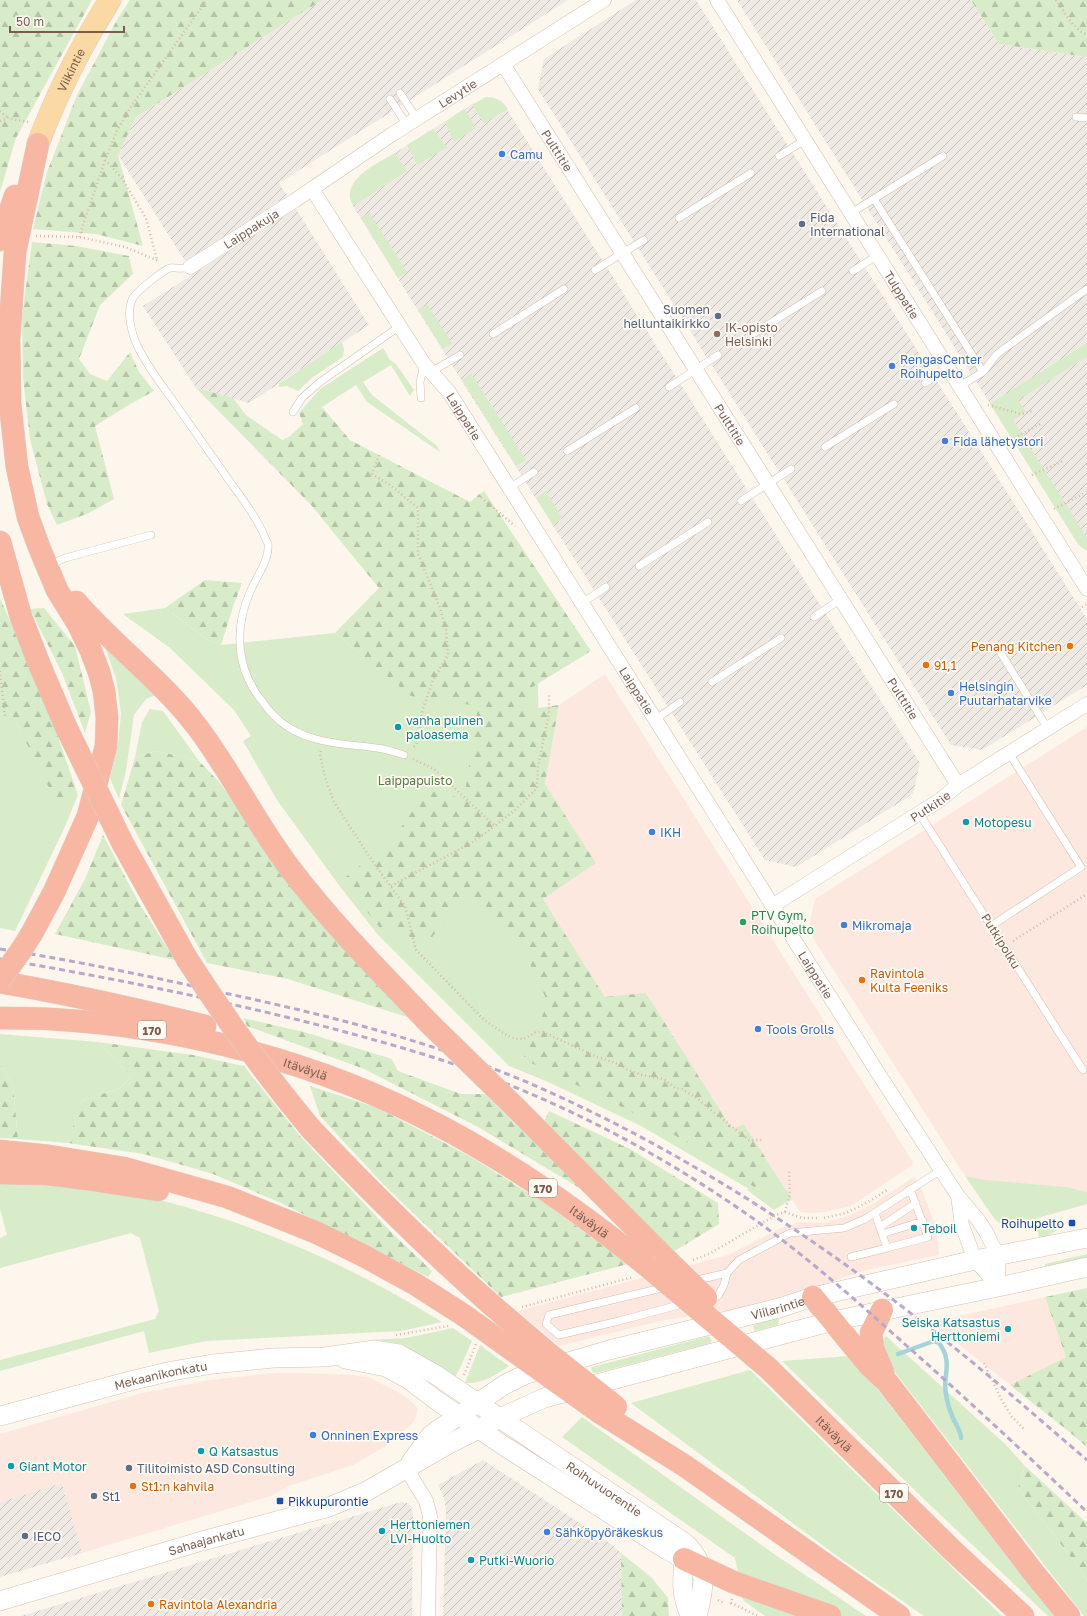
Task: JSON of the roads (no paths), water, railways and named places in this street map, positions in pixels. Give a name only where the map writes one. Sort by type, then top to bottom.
[{"type":"highway","points":[[0,240],[12,204],[41,135]]},
{"type":"highway","points":[[41,135],[15,252],[9,340],[10,404],[17,467],[28,517],[57,590],[78,624],[99,672],[104,691],[106,739],[101,769],[88,816],[54,892],[22,950],[0,981],[153,1013],[207,1027],[300,1066]]},
{"type":"highway","points":[[0,542],[22,617],[40,666],[66,727],[123,844],[187,959],[236,1032],[285,1098],[311,1129],[370,1192],[420,1240],[494,1307],[549,1354],[608,1409]]},
{"type":"highway","points":[[48,566],[74,600],[96,625],[166,691],[186,713],[198,728],[256,820],[290,867],[337,926],[431,1025],[703,1295],[768,1368]]},
{"type":"highway","name":"Itäväylä","points":[[0,1018],[50,1019],[140,1028],[229,1046],[300,1066],[371,1093],[433,1122],[503,1162],[600,1228],[768,1368],[951,1549],[1023,1616]]},
{"type":"highway","points":[[0,1151],[49,1156],[124,1168],[227,1197],[315,1232],[362,1255],[415,1284],[457,1321],[608,1409],[685,1466],[899,1616]]},
{"type":"highway","points":[[0,1173],[48,1174],[152,1190],[227,1197]]},
{"type":"highway","points":[[813,1297],[869,1366],[887,1382],[1028,1566],[1069,1616]]},
{"type":"highway","points":[[882,1310],[871,1333],[874,1349],[887,1382]]},
{"type":"highway","points":[[693,1564],[732,1582],[830,1616]]},
{"type":"main road","name":"Viikintie","points":[[41,135],[77,56],[110,0]]},
{"type":"main road","name":"Viilarintie","points":[[458,1415],[504,1385],[524,1375],[609,1350],[779,1308],[813,1297],[974,1260],[1087,1238]]},
{"type":"main road","points":[[500,1418],[544,1398],[833,1321],[1087,1266]]},
{"type":"main road","name":"Mekaanikonkatu","points":[[0,1416],[172,1371],[213,1364],[273,1358],[326,1357],[374,1350],[399,1354],[429,1370],[476,1403]]},
{"type":"main road","name":"Mekaanikonkatu","points":[[326,1357],[356,1361],[386,1368],[412,1381],[458,1415]]},
{"type":"main road","name":"Roihuvuorentie","points":[[476,1403],[685,1543],[694,1551],[693,1564],[702,1592],[697,1616]]},
{"type":"main road","name":"Roihuvuorentie","points":[[458,1415],[660,1546],[693,1564]]},
{"type":"main road","name":"Sahaajankatu","points":[[406,1468],[430,1436],[458,1415]]},
{"type":"main road","name":"Sahaajankatu","points":[[0,1601],[202,1541],[329,1507],[367,1491],[406,1468],[500,1418]]},
{"type":"main road","name":"Roihuvuorentie","points":[[690,1616],[683,1599],[682,1582],[693,1564]]},
{"type":"street","name":"Levytie","points":[[312,190],[412,122],[604,0]]},
{"type":"street","name":"Tulppatie","points":[[717,0],[1085,583]]},
{"type":"street","name":"Pulttitie","points":[[503,64],[958,785]]},
{"type":"street","name":"Laippakuja","points":[[190,267],[312,190]]},
{"type":"street","name":"Laippatie","points":[[312,190],[428,368],[449,392],[772,906],[941,1170],[958,1196],[981,1223],[998,1256],[998,1286]]},
{"type":"street","name":"Putkitie","points":[[772,906],[940,800],[958,785],[1087,704]]},
{"type":"street","name":"Laippatie","points":[[958,1196],[962,1226],[974,1260],[998,1286]]},
{"type":"street","points":[[406,1468],[426,1501],[430,1516],[428,1616]]},
{"type":"lane","points":[[400,93],[412,122]]},
{"type":"lane","points":[[390,99],[412,122]]},
{"type":"lane","points":[[1076,117],[1087,118]]},
{"type":"lane","points":[[779,156],[805,140]]},
{"type":"lane","points":[[851,213],[943,156]]},
{"type":"lane","points":[[679,218],[751,173]]},
{"type":"lane","points":[[874,199],[983,372]]},
{"type":"lane","points":[[594,270],[644,240]]},
{"type":"lane","points":[[853,271],[878,255]]},
{"type":"lane","points":[[190,267],[184,269],[171,268],[144,286],[134,296],[130,305],[131,321],[137,344],[152,372],[238,493],[262,531],[268,544],[266,558],[249,593],[241,620],[239,640],[242,660],[250,683],[261,700],[275,717],[288,728],[303,735],[324,740],[379,748],[404,755]]},
{"type":"lane","points":[[960,386],[983,372],[997,354],[1087,288]]},
{"type":"lane","points":[[493,334],[564,289]]},
{"type":"lane","points":[[753,334],[822,290]]},
{"type":"lane","points":[[293,412],[302,398],[320,382],[400,326]]},
{"type":"lane","points":[[421,398],[420,382],[428,368],[460,355]]},
{"type":"lane","points":[[669,387],[718,356]]},
{"type":"lane","points":[[925,383],[948,368]]},
{"type":"lane","points":[[825,447],[894,404]]},
{"type":"lane","points":[[567,451],[636,408]]},
{"type":"lane","points":[[741,501],[791,469]]},
{"type":"lane","points":[[509,488],[534,472]]},
{"type":"lane","points":[[639,566],[708,522]]},
{"type":"lane","points":[[48,566],[65,558],[151,535]]},
{"type":"lane","points":[[582,603],[606,587]]},
{"type":"lane","points":[[814,617],[841,599]]},
{"type":"lane","points":[[712,682],[782,638]]},
{"type":"lane","points":[[997,647],[1048,729]]},
{"type":"lane","points":[[655,720],[680,702]]},
{"type":"lane","points":[[991,926],[1081,867],[1009,753]]},
{"type":"lane","name":"Putkipolku","points":[[919,813],[1083,1070]]},
{"type":"lane","points":[[727,1273],[549,1315],[546,1324],[559,1335],[718,1296],[724,1285],[727,1273],[739,1260],[790,1233],[844,1228],[875,1213],[941,1170]]},
{"type":"lane","points":[[851,1257],[928,1237],[910,1189]]},
{"type":"lane","points":[[881,1230],[916,1203]]},
{"type":"lane","points":[[875,1213],[887,1248]]},
{"type":"lane","points":[[881,1230],[923,1221]]},
{"type":"waterway","points":[[898,1354],[934,1341],[939,1343],[946,1357],[947,1363],[945,1381],[947,1400],[961,1438]]},
{"type":"railway","points":[[0,949],[143,975],[267,1002],[381,1031],[493,1068],[585,1109],[640,1136],[693,1166],[798,1232],[898,1303],[964,1355],[1087,1460]]},
{"type":"railway","points":[[0,959],[127,982],[296,1019],[338,1030],[421,1053],[454,1064],[504,1083],[572,1112],[670,1164],[778,1236],[843,1290],[930,1366],[1087,1512]]},
{"type":"place","name":"Camu","points":[[502,154]]},
{"type":"place","name":"Fida International","points":[[802,224]]},
{"type":"place","name":"Suomen helluntaikirkko","points":[[718,316]]},
{"type":"place","name":"IK-opisto Helsinki","points":[[717,334]]},
{"type":"place","name":"RengasCenter Roihupelto","points":[[892,366]]},
{"type":"place","name":"Fida lähetystori","points":[[945,441]]},
{"type":"place","name":"Penang Kitchen","points":[[1070,646]]},
{"type":"place","name":"91,1","points":[[926,665]]},
{"type":"place","name":"Helsingin Puutarhatarvike","points":[[951,693]]},
{"type":"place","name":"vanha puinen paloasema","points":[[398,727]]},
{"type":"place","name":"Motopesu","points":[[966,822]]},
{"type":"place","name":"IKH","points":[[652,832]]},
{"type":"place","name":"PTV Gym, Roihupelto","points":[[743,922]]},
{"type":"place","name":"Mikromaja","points":[[844,925]]},
{"type":"place","name":"Ravintola Kulta Feeniks","points":[[862,980]]},
{"type":"place","name":"Tools Grolls","points":[[758,1029]]},
{"type":"place","name":"Roihupelto","points":[[1072,1223]]},
{"type":"place","name":"Teboil","points":[[914,1228]]},
{"type":"place","name":"Seiska Katsastus Herttoniemi","points":[[1008,1329]]},
{"type":"place","name":"Onninen Express","points":[[313,1435]]},
{"type":"place","name":"Q Katsastus","points":[[201,1451]]},
{"type":"place","name":"Giant Motor","points":[[11,1466]]},
{"type":"place","name":"Tilitoimisto ASD Consulting","points":[[129,1468]]},
{"type":"place","name":"St1:n kahvila","points":[[133,1486]]},
{"type":"place","name":"St1","points":[[94,1496]]},
{"type":"place","name":"Pikkupurontie","points":[[280,1501]]},
{"type":"place","name":"Herttoniemen LVI-Huolto","points":[[382,1531]]},
{"type":"place","name":"Sähköpyöräkeskus","points":[[547,1532]]},
{"type":"place","name":"IECO","points":[[25,1536]]},
{"type":"place","name":"Putki-Wuorio","points":[[471,1560]]},
{"type":"place","name":"Ravintola Alexandria","points":[[151,1604]]},
{"type":"park label","name":"Laippapuisto","points":[[415,780]]}]
